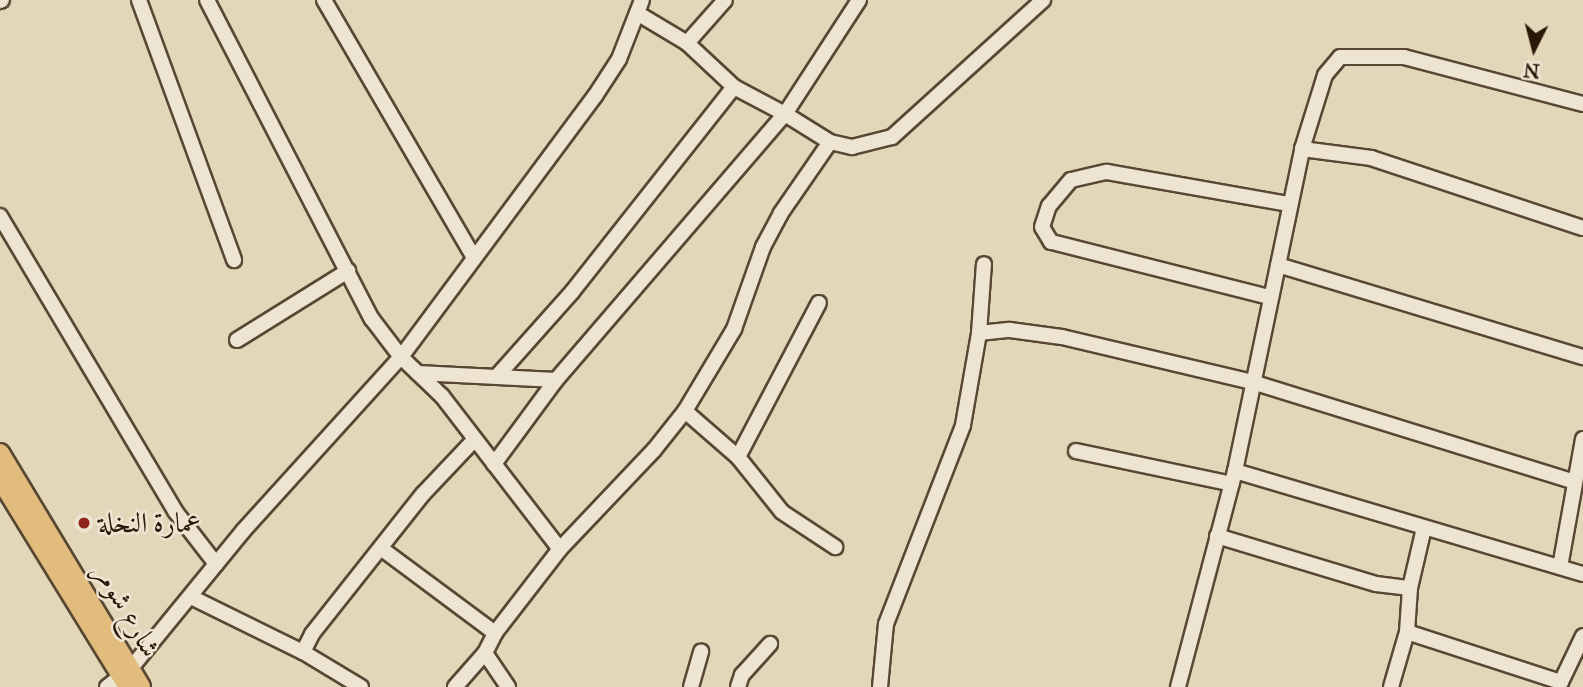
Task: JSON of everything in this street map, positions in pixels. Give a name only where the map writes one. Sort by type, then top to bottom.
[{"type":"main road","name":"شارع شومر","points":[[0,453],[127,677]]},
{"type":"main road","name":"شارع شومر","points":[[0,479],[127,677],[141,687]]},
{"type":"street","points":[[139,0],[234,260]]},
{"type":"street","points":[[207,0],[372,319],[401,357],[442,396],[560,549]]},
{"type":"street","points":[[324,0],[473,256]]},
{"type":"street","points":[[687,43],[725,0]]},
{"type":"street","points":[[494,464],[556,380],[785,114],[859,0]]},
{"type":"street","points":[[107,687],[127,677],[216,564],[401,357],[473,256],[595,96],[619,59],[639,6],[687,43],[734,87],[830,142],[852,147],[892,137],[1043,0]]},
{"type":"street","points":[[1178,687],[1233,478],[1302,149],[1325,75],[1340,57],[1365,54],[1428,62],[1583,104]]},
{"type":"street","points":[[499,374],[572,292],[734,87]]},
{"type":"street","points":[[455,687],[485,653],[495,633],[560,549],[654,450],[685,411],[734,329],[763,247],[781,213],[830,142]]},
{"type":"street","points":[[1302,149],[1371,158],[1583,228]]},
{"type":"street","points":[[1269,297],[1051,242],[1042,227],[1049,205],[1071,180],[1107,172],[1289,204]]},
{"type":"street","points":[[0,216],[175,511],[216,564]]},
{"type":"street","points":[[880,687],[886,624],[963,425],[979,333],[984,264]]},
{"type":"street","points":[[1278,265],[1583,357]]},
{"type":"street","points":[[237,340],[348,271]]},
{"type":"street","points":[[738,457],[819,303]]},
{"type":"street","points":[[979,333],[1010,330],[1062,337],[1252,382],[1572,481]]},
{"type":"street","points":[[418,373],[499,374],[556,380]]},
{"type":"street","points":[[685,411],[738,457],[782,512],[835,547]]},
{"type":"street","points":[[1560,567],[1572,481],[1583,439]]},
{"type":"street","points":[[303,652],[312,634],[423,494],[474,440]]},
{"type":"street","points":[[1076,451],[1233,478],[1424,528],[1583,574]]},
{"type":"street","points":[[1391,687],[1407,632],[1410,588],[1424,528]]},
{"type":"street","points":[[1217,536],[1376,584],[1410,588]]},
{"type":"street","points":[[382,549],[495,633]]},
{"type":"street","points":[[191,597],[303,652],[361,687]]},
{"type":"street","points":[[1407,632],[1543,683],[1568,685],[1583,636]]},
{"type":"street","points":[[738,687],[742,675],[770,644]]},
{"type":"street","points":[[691,687],[701,651]]},
{"type":"street","points":[[485,653],[508,687]]},
{"type":"place","name":"عمارة النخلة","points":[[84,523]]}]
